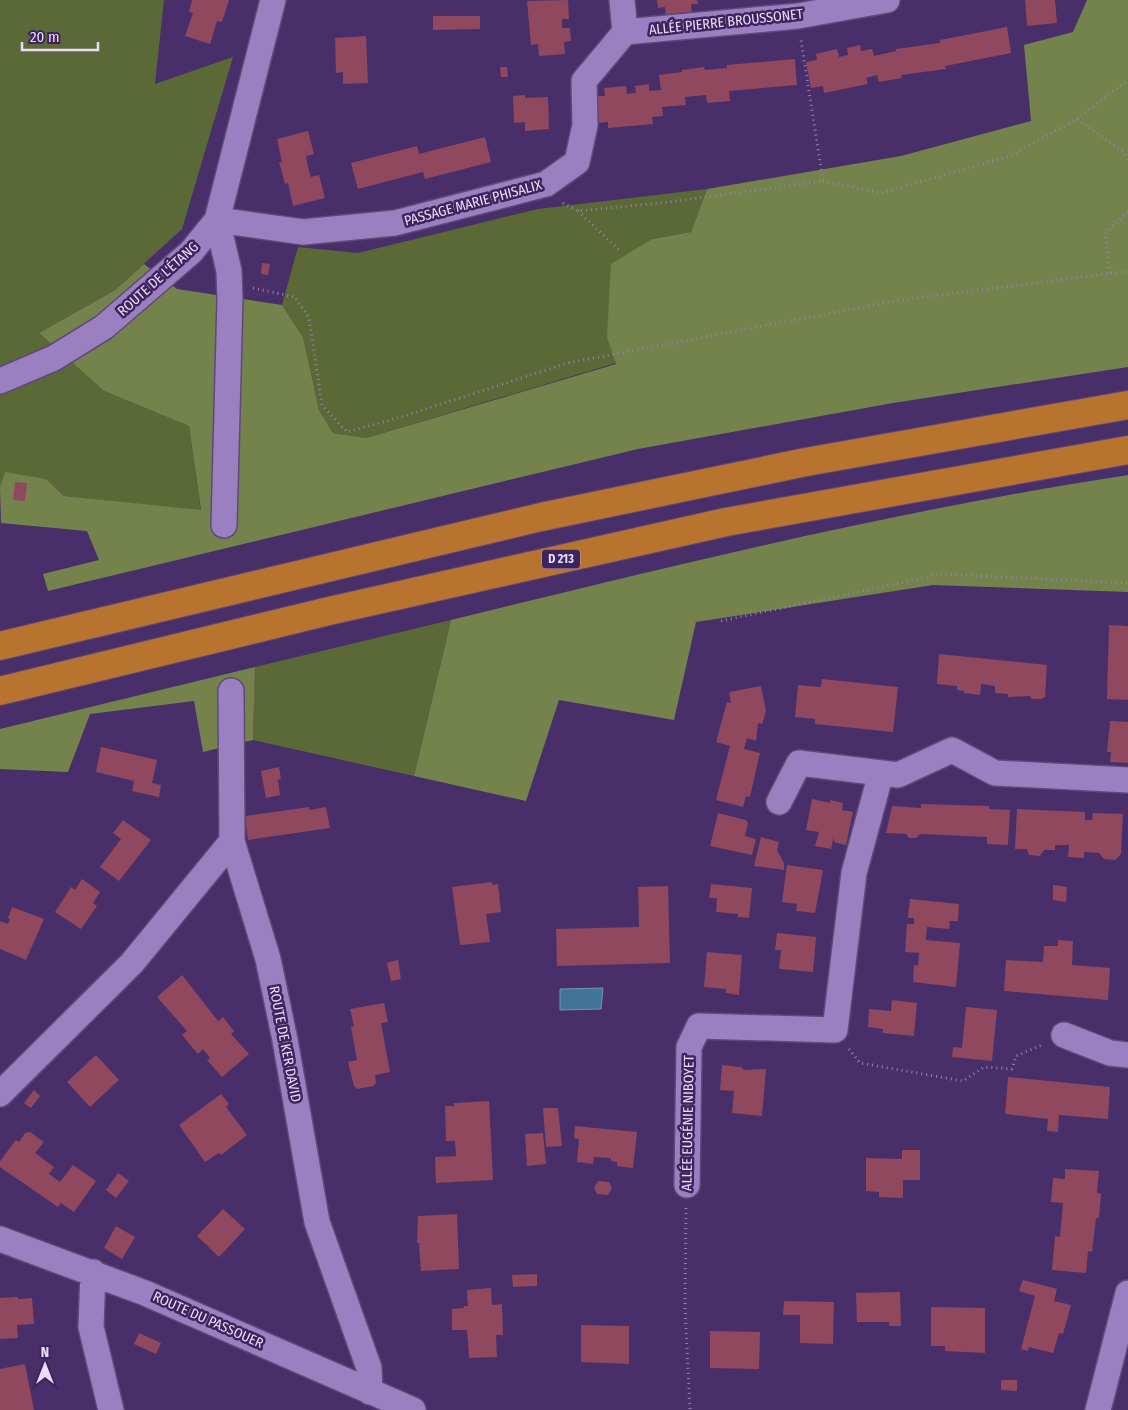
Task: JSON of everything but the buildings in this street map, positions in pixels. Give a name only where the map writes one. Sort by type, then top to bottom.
[{"type":"highway","points":[[0,646],[541,517],[806,462],[1128,405]]},
{"type":"highway","name":"D 213","points":[[0,691],[329,611],[726,522],[1128,450]]},
{"type":"street","name":"ROUTE DE L'ÉTANG","points":[[0,381],[54,358],[104,327],[191,252],[218,220],[273,0]]},
{"type":"street","points":[[622,0],[625,32]]},
{"type":"street","name":"ALLÉE PIERRE BROUSSONET","points":[[625,32],[798,16],[887,0]]},
{"type":"street","name":"PASSAGE MARIE PHISALIX","points":[[218,220],[303,232],[395,223],[546,184],[577,162],[584,126],[584,81],[625,32]]},
{"type":"street","points":[[218,220],[229,270],[230,299],[224,525]]},
{"type":"street","name":"ROUTE DE KER DAVID","points":[[231,691],[232,841],[268,959],[285,1040],[317,1222],[368,1368],[370,1392]]},
{"type":"street","points":[[779,802],[799,763],[898,775],[952,750],[995,773],[1128,780]]},
{"type":"street","points":[[835,1030],[854,873],[881,772]]},
{"type":"street","points":[[0,1094],[132,963],[232,841]]},
{"type":"street","name":"ALLÉE EUGÉNIE NIBOYET","points":[[687,1185],[689,1047],[699,1026],[835,1030]]},
{"type":"street","points":[[1064,1035],[1110,1053],[1128,1055]]},
{"type":"street","name":"ROUTE DU PASSOUER","points":[[0,1239],[93,1272],[145,1293],[413,1410]]},
{"type":"street","points":[[93,1272],[91,1327],[111,1410]]},
{"type":"street","points":[[1098,1410],[1128,1293]]},
{"type":"path","points":[[798,16],[823,180]]},
{"type":"path","points":[[578,211],[661,203],[823,180],[881,193],[1010,156],[1078,119],[1128,80]]},
{"type":"path","points":[[1078,119],[1124,152],[1128,160]]},
{"type":"path","points":[[546,184],[551,194],[578,211],[619,250]]},
{"type":"path","points":[[1110,274],[1105,234],[1128,211]]},
{"type":"path","points":[[230,299],[251,288],[295,297],[309,318],[322,405],[347,432],[401,417],[568,363],[900,300],[1128,271]]},
{"type":"path","points":[[721,621],[941,574],[1128,582]]},
{"type":"path","points":[[835,1030],[860,1064],[963,1081],[984,1067],[1012,1069],[1016,1056],[1064,1035]]},
{"type":"path","name":"ALLÉE EUGÉNIE NIBOYET","points":[[687,1185],[685,1308],[690,1410]]},
{"type":"green space","points":[[0,0],[164,0],[155,84],[233,57],[182,229],[115,290],[39,333],[104,391],[189,426],[201,511],[64,496],[46,479],[5,473],[0,487]]},
{"type":"green space","points":[[1087,0],[1128,0],[1128,367],[893,403],[638,449],[48,591],[43,574],[99,560],[87,531],[1,523],[0,487],[5,472],[46,479],[64,496],[201,510],[189,426],[104,391],[39,333],[115,290],[144,264],[177,289],[282,305],[303,337],[319,410],[333,433],[366,438],[616,364],[607,337],[611,264],[652,239],[691,232],[707,189],[901,156],[1031,121],[1024,45],[1073,32]]},
{"type":"green space","points":[[707,189],[691,232],[652,239],[607,336],[616,363],[366,438],[333,433],[319,410],[303,337],[282,305],[298,247],[358,253],[538,209]]},
{"type":"green space","points":[[1128,475],[1128,592],[933,585],[696,622],[674,720],[559,700],[526,801],[414,776],[451,620],[703,559],[872,522],[1042,489]]},
{"type":"green space","points":[[451,620],[414,776],[253,740],[255,667]]},
{"type":"green space","points":[[255,667],[253,740],[203,752],[194,701],[90,714],[68,772],[0,769],[0,729]]},
{"type":"water","points":[[603,988],[601,1009],[560,1010],[560,989]]}]
